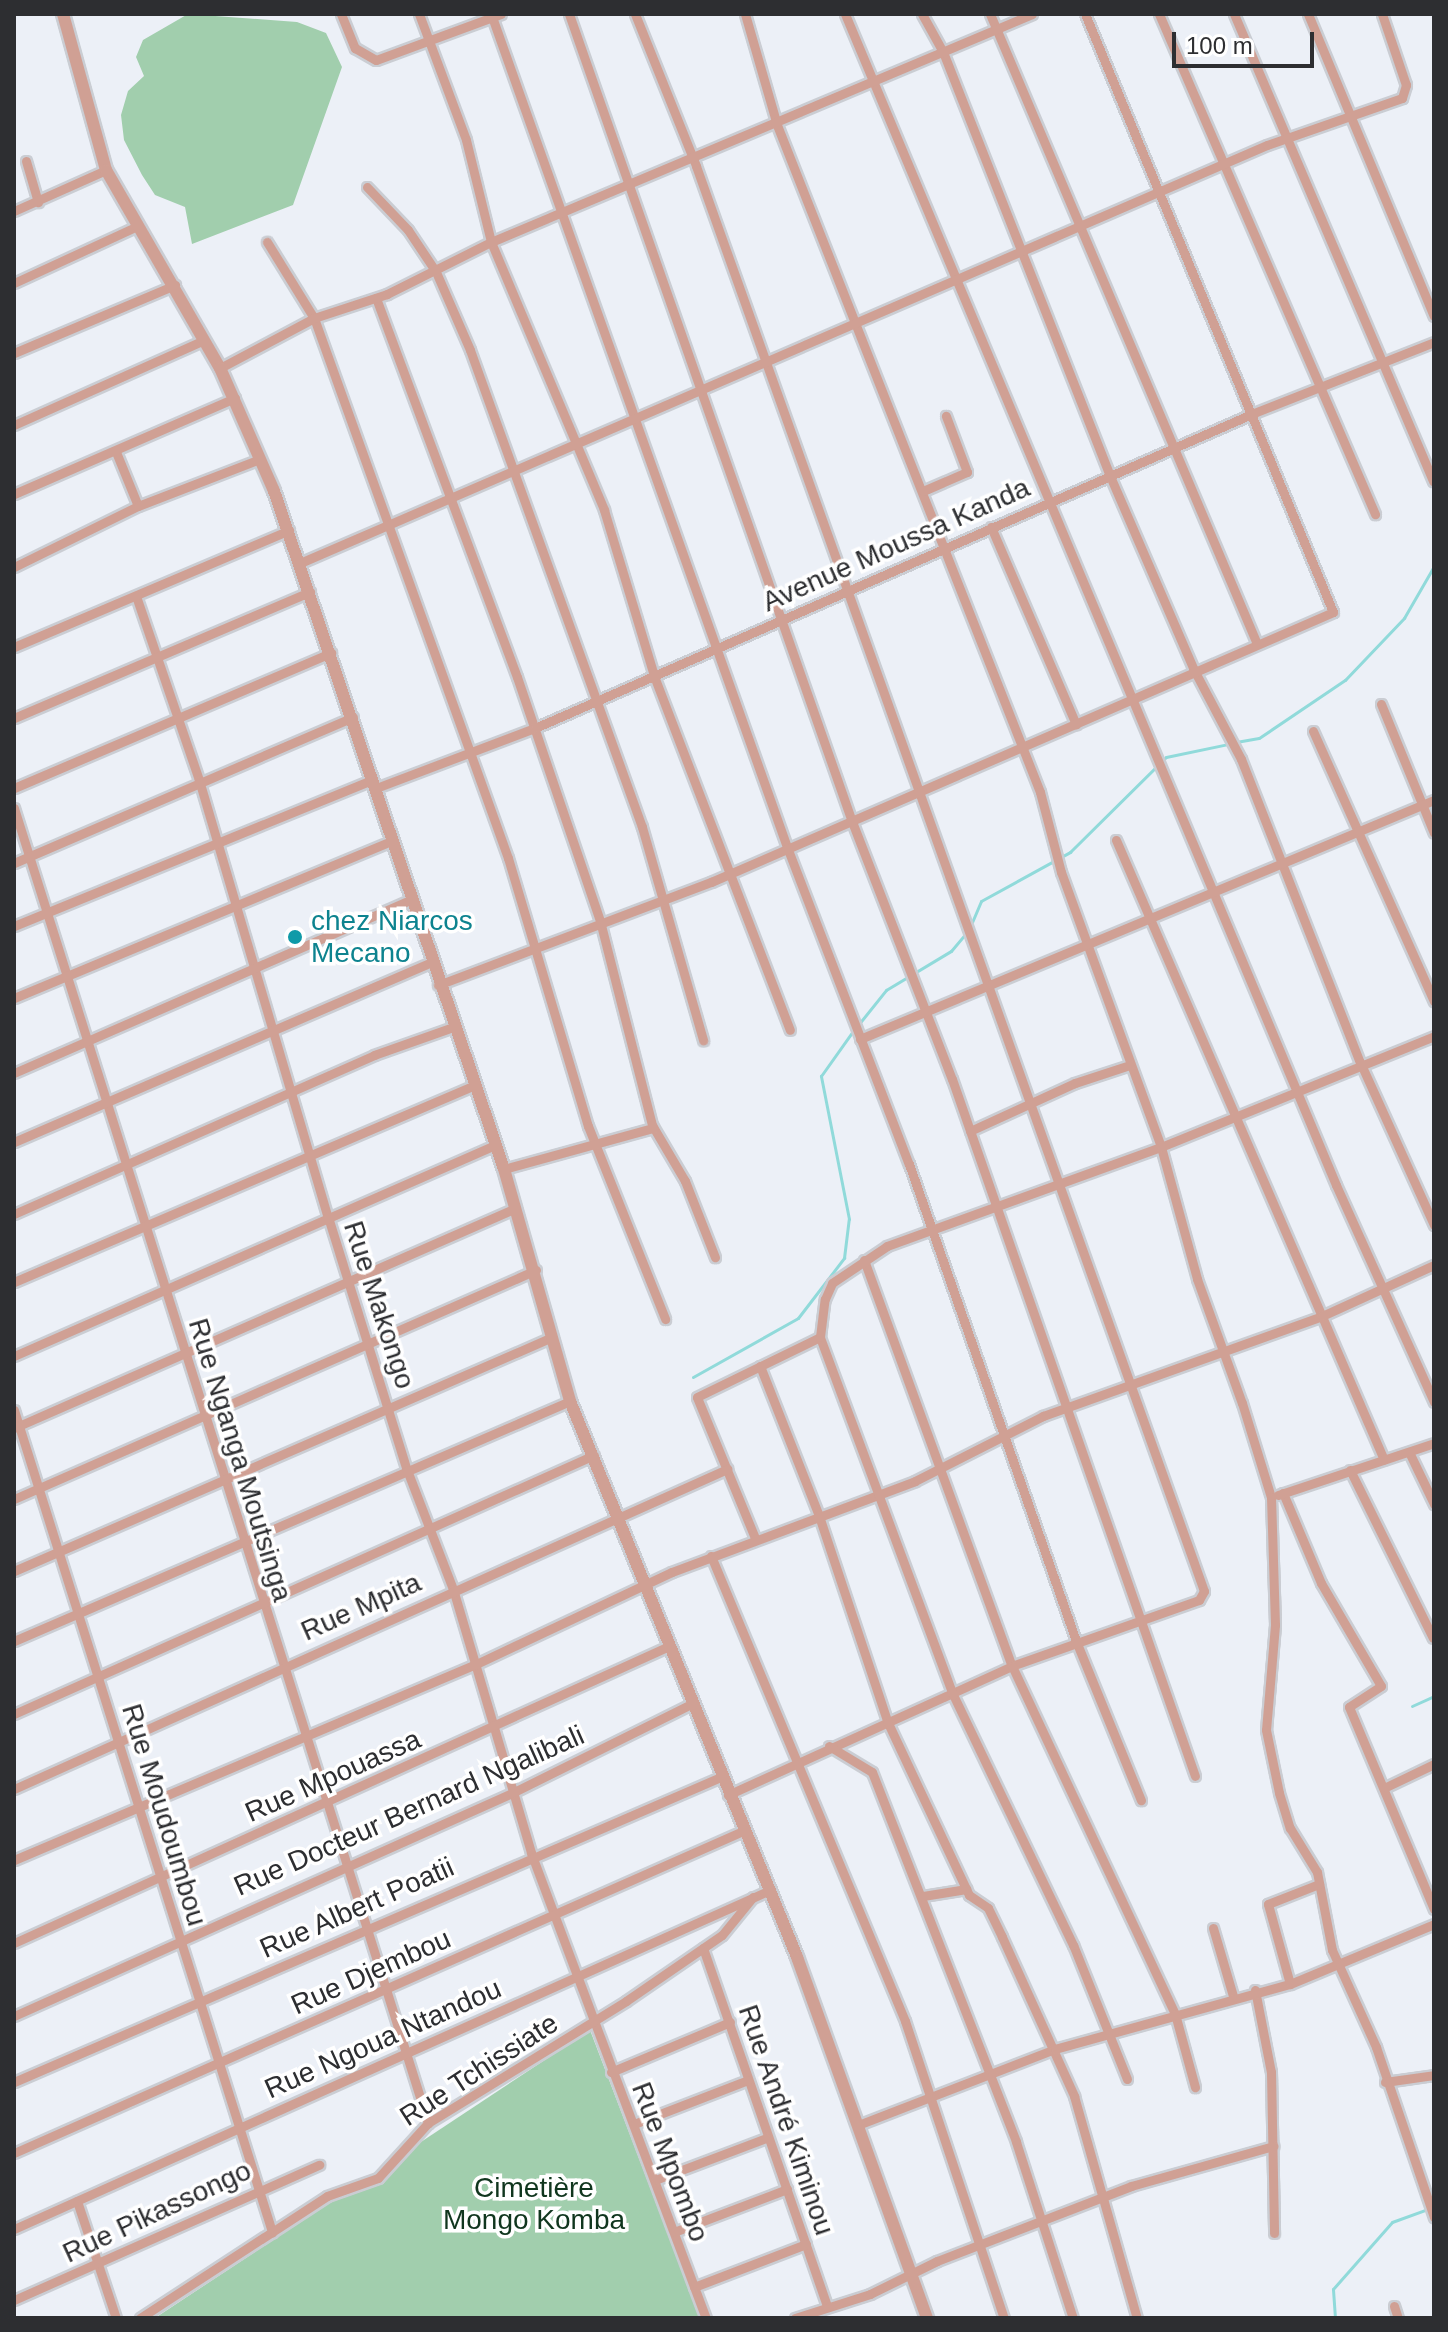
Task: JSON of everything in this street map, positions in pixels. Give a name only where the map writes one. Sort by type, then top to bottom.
[{"type":"street","points":[[63,14],[106,170],[135,227],[175,285],[220,368],[289,530],[353,717],[408,901],[504,1169],[536,1270],[550,1338],[570,1401],[619,1516],[728,1795],[770,1890],[927,2318]]},
{"type":"street","points":[[341,14],[355,48],[366,58],[396,57],[495,15],[787,847],[931,1230],[1076,1641],[1141,1800]]},
{"type":"street","points":[[419,14],[466,140],[491,242],[572,445],[604,510],[654,676],[727,873],[790,1030]]},
{"type":"street","points":[[569,14],[700,392],[785,618],[851,819],[970,1131],[1195,1776]]},
{"type":"street","points":[[635,14],[693,158],[918,789],[985,989],[1033,1101],[1204,1591],[1199,1600],[1139,1617],[1012,1666],[953,1695],[829,1746],[728,1795]]},
{"type":"street","points":[[745,14],[777,125],[1024,750],[1130,1065],[1161,1147],[1271,1497],[1275,1625],[1266,1730],[1290,1828],[1319,1884],[1337,1966],[1376,2047],[1385,2082],[1433,2213]]},
{"type":"street","points":[[845,14],[1214,891],[1434,1402]]},
{"type":"street","points":[[922,14],[943,52],[1017,251],[1110,476],[1193,668],[1241,759],[1360,1062],[1434,1225]]},
{"type":"street","points":[[990,14],[1257,644]]},
{"type":"street","points":[[220,368],[314,318],[376,298],[436,272],[491,242],[777,125],[1032,14]]},
{"type":"street","points":[[438,985],[727,873],[918,789],[1024,750],[1193,668],[1257,644],[1334,608],[1162,190],[1085,14]]},
{"type":"street","points":[[1159,14],[1375,514]]},
{"type":"street","points":[[1234,14],[1386,362],[1433,481]]},
{"type":"street","points":[[1308,14],[1347,114],[1434,316]]},
{"type":"street","points":[[300,563],[389,525],[450,494],[639,419],[957,276],[1287,137],[1405,93],[1382,14]]},
{"type":"street","points":[[26,161],[38,202]]},
{"type":"street","points":[[14,211],[106,170]]},
{"type":"street","points":[[367,187],[408,230],[436,272],[596,700],[665,897],[703,1040]]},
{"type":"street","points":[[14,283],[135,227]]},
{"type":"street","points":[[267,242],[314,318],[470,750],[597,1141],[665,1319]]},
{"type":"street","points":[[14,353],[175,285]]},
{"type":"street","points":[[376,298],[535,728],[600,921],[653,1128],[685,1181],[715,1257]]},
{"type":"street","points":[[14,425],[204,340]]},
{"type":"street","name":"Avenue Moussa Kanda","points":[[14,926],[218,841],[535,728],[1254,413],[1434,342]]},
{"type":"street","points":[[14,494],[235,398]]},
{"type":"street","points":[[923,491],[967,472],[946,416]]},
{"type":"street","points":[[116,452],[138,506]]},
{"type":"street","points":[[14,567],[138,506],[260,459]]},
{"type":"street","points":[[991,527],[1076,724]]},
{"type":"street","points":[[14,647],[289,530]]},
{"type":"street","points":[[14,718],[157,654],[310,592]]},
{"type":"street","name":"Rue Makongo","points":[[136,596],[218,841],[273,1036],[328,1217],[352,1279],[407,1470],[453,1589],[472,1666],[531,1853],[574,1978],[594,2021]]},
{"type":"street","points":[[14,788],[331,653]]},
{"type":"street","points":[[1381,704],[1434,833]]},
{"type":"street","points":[[14,863],[199,780],[353,717]]},
{"type":"street","points":[[1313,731],[1434,1001]]},
{"type":"street","points":[[860,1039],[1434,800]]},
{"type":"street","name":"Rue Nganga Moutsinga","points":[[14,808],[50,910],[84,1041],[165,1288],[221,1479],[306,1735],[364,1929],[387,1989],[428,2123]]},
{"type":"street","points":[[1116,840],[1384,1460]]},
{"type":"street","points":[[14,998],[237,909],[392,841]]},
{"type":"street","points":[[14,1073],[255,965],[408,901]]},
{"type":"street","points":[[14,1142],[273,1036],[429,963]]},
{"type":"street","points":[[14,1214],[290,1092],[453,1027]]},
{"type":"street","points":[[1127,2079],[1111,2033],[953,1695],[882,1494],[820,1337],[832,1283],[864,1260],[931,1230],[1161,1147],[1360,1062],[1434,1036]]},
{"type":"street","points":[[970,1131],[1033,1101],[1130,1065]]},
{"type":"street","points":[[14,1282],[475,1085]]},
{"type":"street","points":[[504,1169],[653,1128]]},
{"type":"street","points":[[14,1356],[495,1145]]},
{"type":"street","points":[[17,1426],[516,1208]]},
{"type":"street","points":[[864,1260],[1012,1666],[1175,2014],[1195,2087]]},
{"type":"street","points":[[14,1860],[472,1666],[711,1556],[882,1494],[1067,1406],[1322,1316],[1434,1265]]},
{"type":"street","points":[[14,1499],[536,1270]]},
{"type":"street","points":[[755,1538],[697,1397],[820,1337]]},
{"type":"street","points":[[14,1571],[388,1403],[550,1338]]},
{"type":"street","points":[[760,1366],[819,1516],[888,1723],[966,1889],[988,1908],[1055,2049],[1137,2318]]},
{"type":"street","points":[[14,1641],[80,1609],[243,1543],[570,1401]]},
{"type":"street","name":"Rue Moudoumbou","points":[[14,1410],[80,1609],[115,1739],[221,2061],[272,2232]]},
{"type":"street","points":[[1271,1497],[1434,1443]]},
{"type":"street","points":[[1409,1452],[1434,1504]]},
{"type":"street","points":[[14,1714],[594,1455]]},
{"type":"street","name":"Rue Mpita","points":[[14,1789],[115,1739],[727,1469]]},
{"type":"street","points":[[1350,1470],[1433,1638]]},
{"type":"street","points":[[1283,1493],[1321,1583],[1381,1686],[1349,1707],[1386,1787],[1434,1909]]},
{"type":"street","points":[[711,1556],[799,1760],[931,2096],[1004,2318]]},
{"type":"street","name":"Rue Mpouassa","points":[[14,1943],[669,1646]]},
{"type":"street","name":"Rue Docteur Bernard Ngalibali","points":[[14,2016],[179,1938],[512,1793],[691,1704]]},
{"type":"street","points":[[829,1746],[872,1772],[990,2071],[1073,2318]]},
{"type":"street","points":[[1386,1787],[1434,1764]]},
{"type":"street","name":"Rue Albert Poatii","points":[[14,2082],[201,2002],[531,1853],[721,1777]]},
{"type":"street","name":"Rue Djembou","points":[[14,2153],[745,1830]]},
{"type":"street","points":[[1290,1984],[1268,1904],[1319,1884]]},
{"type":"street","points":[[923,1896],[966,1889]]},
{"type":"street","name":"Rue Ngoua Ntandou","points":[[14,2229],[770,1890]]},
{"type":"street","name":"Rue Tchissiate","points":[[140,2318],[327,2196],[378,2178],[428,2123],[594,2021],[703,1948],[739,1918],[753,1897]]},
{"type":"street","points":[[858,2125],[990,2071],[1055,2049],[1233,1996],[1290,1984],[1434,1924]]},
{"type":"street","points":[[1213,1928],[1233,1996]]},
{"type":"street","name":"Rue André Kiminou","points":[[703,1948],[766,2138],[787,2189],[827,2307]]},
{"type":"street","points":[[1255,1990],[1268,2039],[1274,2233]]},
{"type":"street","name":"Rue Mpombo","points":[[594,2021],[706,2318]]},
{"type":"street","points":[[611,2072],[730,2022]]},
{"type":"street","points":[[1385,2082],[1434,2075]]},
{"type":"street","points":[[634,2124],[748,2080]]},
{"type":"street","points":[[655,2180],[766,2138]]},
{"type":"street","points":[[800,2317],[870,2294],[910,2272],[1102,2197],[1273,2146]]},
{"type":"street","name":"Rue Pikassongo","points":[[14,2300],[98,2265],[257,2189],[319,2165]]},
{"type":"street","points":[[674,2232],[787,2189]]},
{"type":"street","points":[[77,2201],[116,2318]]},
{"type":"street","points":[[694,2287],[806,2244]]},
{"type":"street","points":[[1394,2306],[1398,2318]]},
{"type":"green space","points":[[188,14],[297,22],[326,33],[342,67],[293,205],[192,244],[185,207],[155,195],[124,140],[121,115],[128,91],[144,76],[136,57],[143,40]]},
{"type":"green space","name":"Cimetière Mongo Komba","points":[[590,2030],[700,2318],[155,2318]]},
{"type":"waterway","points":[[1236,742],[1259,738],[1345,680],[1404,618],[1434,566]]},
{"type":"waterway","points":[[970,927],[981,901],[1070,852],[1166,757],[1228,744]]},
{"type":"waterway","points":[[858,1025],[886,990],[951,951],[966,933]]},
{"type":"waterway","points":[[693,1377],[798,1318],[844,1258],[849,1219],[821,1076],[853,1031]]},
{"type":"waterway","points":[[1412,1706],[1434,1696]]},
{"type":"waterway","points":[[1335,2318],[1333,2289],[1392,2222],[1427,2209]]},
{"type":"place","name":"chez Niarcos Mecano","points":[[295,937]]}]
